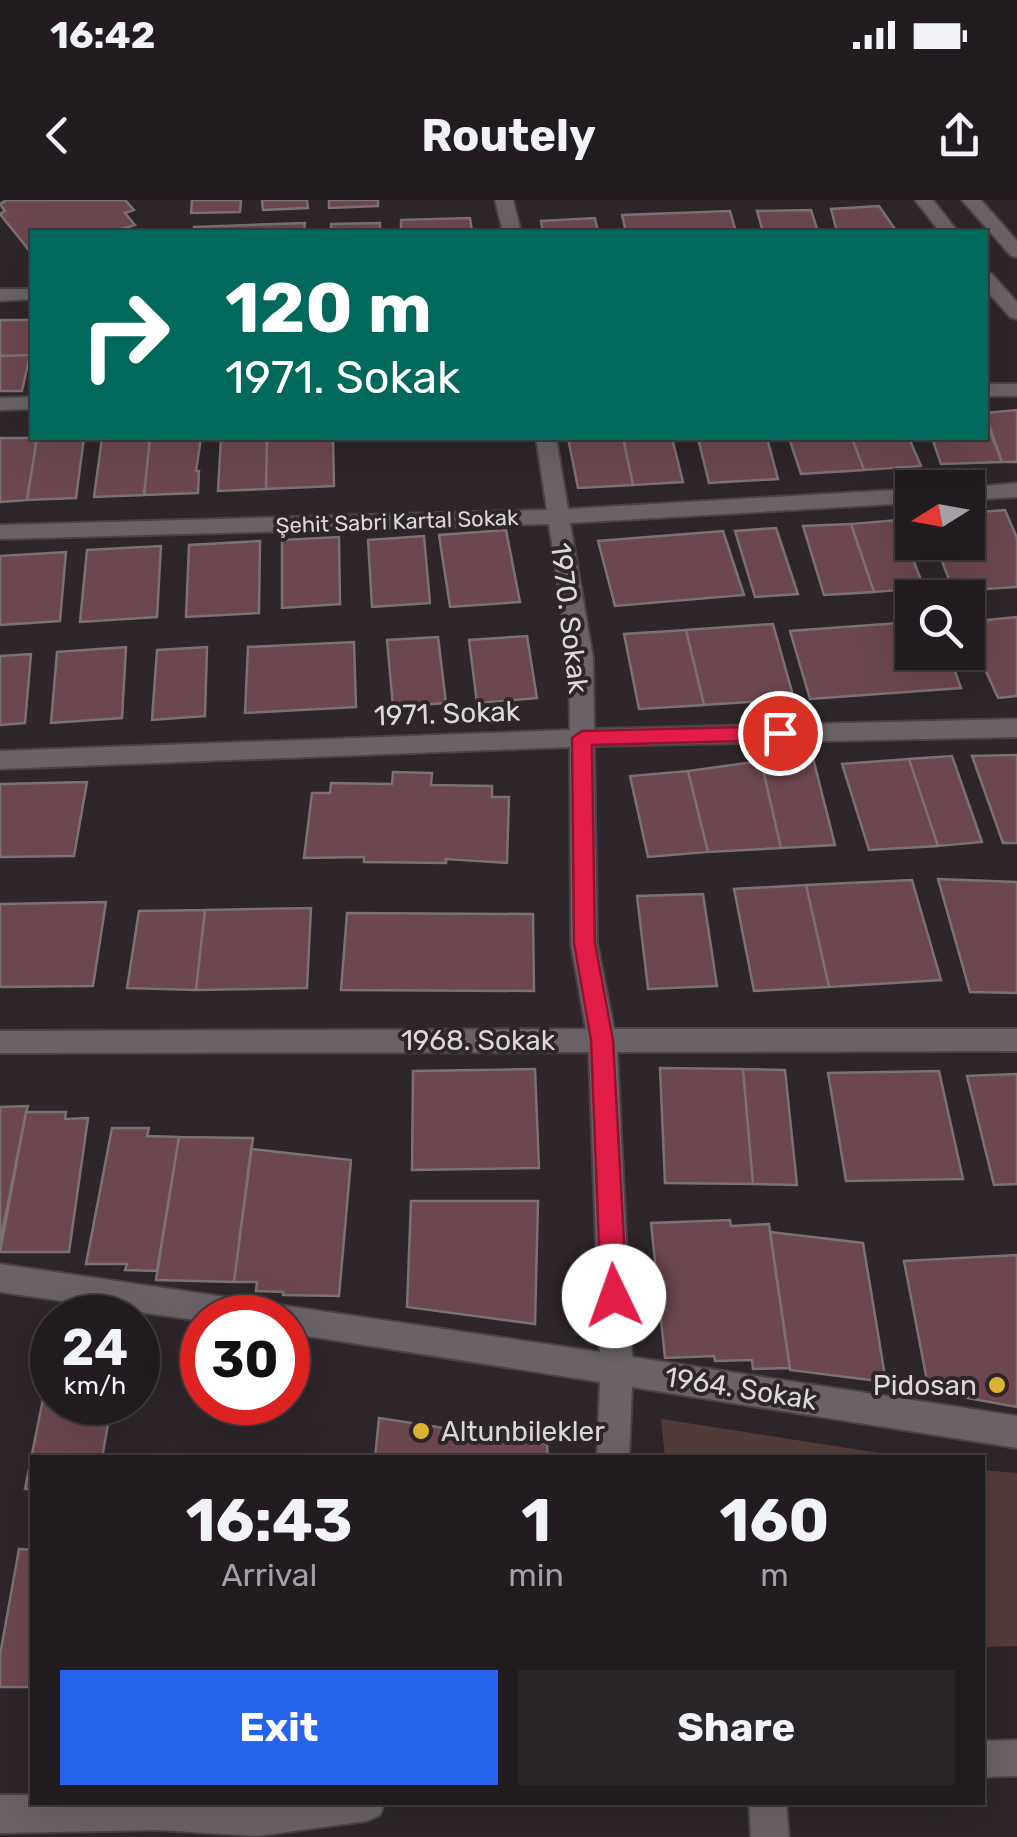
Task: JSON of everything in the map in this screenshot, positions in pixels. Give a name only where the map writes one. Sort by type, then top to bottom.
[{"type":"street","points":[[504,200],[512,230]]},
{"type":"street","points":[[924,200],[947,230]]},
{"type":"street","points":[[971,200],[1017,252]]},
{"type":"street","points":[[988,281],[1017,313]]},
{"type":"street","points":[[0,295],[30,294]]},
{"type":"street","points":[[988,390],[1017,390]]},
{"type":"street","points":[[0,404],[30,404]]},
{"type":"street","name":"1970. Sokak","points":[[546,440],[580,658],[584,943],[602,1040],[617,1369],[613,1455]]},
{"type":"street","points":[[985,492],[1017,490]]},
{"type":"street","name":"Şehit Sabri Kartal Sokak","points":[[0,532],[556,517],[895,497]]},
{"type":"street","name":"1971. Sokak","points":[[0,760],[582,738],[1017,728]]},
{"type":"street","name":"1968. Sokak","points":[[0,1042],[1017,1040]]},
{"type":"street","points":[[0,1278],[180,1304]]},
{"type":"street","name":"1964. Sokak","points":[[310,1322],[1017,1432]]},
{"type":"street","points":[[985,1760],[1017,1758]]},
{"type":"street","points":[[0,1814],[159,1812],[248,1827],[353,1805]]},
{"type":"street","points":[[767,1805],[770,1837]]},
{"type":"shaded area","points":[[661,1419],[893,1455],[665,1455]]},
{"type":"shaded area","points":[[985,1470],[1017,1473],[1017,1646],[985,1647]]},
{"type":"building","points":[[7,200],[125,200],[134,210],[125,213],[135,225],[117,230],[30,230],[30,252],[0,214],[5,211],[0,204]]},
{"type":"building","points":[[192,200],[241,200],[240,212],[191,213]]},
{"type":"building","points":[[262,200],[307,200],[308,208],[263,210]]},
{"type":"building","points":[[329,200],[378,200],[378,206],[329,208]]},
{"type":"building","points":[[879,206],[896,230],[836,230],[831,209]]},
{"type":"building","points":[[811,210],[817,230],[762,230],[757,211]]},
{"type":"building","points":[[730,211],[735,230],[626,230],[622,215]]},
{"type":"building","points":[[470,218],[472,230],[401,230],[401,220]]},
{"type":"building","points":[[595,218],[598,230],[543,230],[541,221]]},
{"type":"building","points":[[305,223],[304,230],[194,227]]},
{"type":"building","points":[[380,223],[380,230],[331,230],[331,224]]},
{"type":"building","points":[[0,320],[30,320],[30,355],[0,356]]},
{"type":"building","points":[[30,355],[22,391],[0,391],[0,356]]},
{"type":"building","points":[[1017,410],[1017,462],[1002,462],[988,413]]},
{"type":"building","points":[[988,427],[1002,462],[941,464],[933,440],[988,440]]},
{"type":"building","points":[[0,438],[37,440],[27,500],[0,502]]},
{"type":"building","points":[[37,440],[84,440],[76,498],[27,500]]},
{"type":"building","points":[[102,440],[150,440],[144,495],[94,497]]},
{"type":"building","points":[[150,440],[201,440],[196,471],[198,493],[144,495]]},
{"type":"building","points":[[221,440],[267,440],[266,489],[218,491]]},
{"type":"building","points":[[267,440],[333,440],[334,486],[266,489]]},
{"type":"building","points":[[568,440],[623,440],[633,485],[578,488]]},
{"type":"building","points":[[623,440],[672,440],[683,482],[633,485]]},
{"type":"building","points":[[698,440],[768,440],[778,479],[709,483]]},
{"type":"building","points":[[790,440],[853,440],[864,470],[801,474]]},
{"type":"building","points":[[853,440],[910,440],[921,466],[864,470]]},
{"type":"building","points":[[1005,510],[1017,538],[1017,587],[985,589],[985,580],[949,580],[942,560],[985,560],[985,512]]},
{"type":"building","points":[[895,520],[895,560],[913,560],[921,580],[895,580],[895,590],[874,592],[851,524]]},
{"type":"building","points":[[851,524],[874,592],[824,595],[803,526]]},
{"type":"building","points":[[776,528],[798,594],[755,597],[735,531]]},
{"type":"building","points":[[506,530],[520,602],[450,607],[439,535]]},
{"type":"building","points":[[723,531],[744,595],[615,606],[598,541]]},
{"type":"building","points":[[424,536],[430,603],[372,607],[368,540]]},
{"type":"building","points":[[339,537],[340,604],[282,608],[282,540]]},
{"type":"building","points":[[260,541],[259,613],[186,617],[189,545]]},
{"type":"building","points":[[161,546],[157,617],[80,622],[87,550]]},
{"type":"building","points":[[66,552],[60,621],[0,625],[0,556]]},
{"type":"building","points":[[1017,617],[1017,696],[998,698],[985,669],[985,620]]},
{"type":"building","points":[[895,623],[895,670],[954,670],[961,688],[810,699],[790,631]]},
{"type":"building","points":[[773,624],[794,699],[704,705],[686,630]]},
{"type":"building","points":[[686,630],[704,705],[639,709],[624,634]]},
{"type":"building","points":[[527,636],[537,698],[477,703],[469,640]]},
{"type":"building","points":[[438,637],[446,703],[393,707],[387,640]]},
{"type":"building","points":[[354,642],[356,707],[245,713],[248,647]]},
{"type":"building","points":[[126,647],[122,718],[51,723],[57,652]]},
{"type":"building","points":[[207,647],[205,716],[152,720],[157,650]]},
{"type":"building","points":[[31,654],[25,723],[0,725],[0,656]]},
{"type":"building","points":[[1017,755],[1017,843],[1003,843],[972,756]]},
{"type":"building","points":[[952,756],[982,842],[938,846],[909,759]]},
{"type":"building","points":[[813,758],[835,845],[781,848],[761,761]]},
{"type":"building","points":[[909,759],[938,846],[869,850],[842,764]]},
{"type":"building","points":[[761,761],[781,848],[708,852],[688,771]]},
{"type":"building","points":[[688,771],[708,852],[648,857],[630,776]]},
{"type":"building","points":[[393,772],[432,773],[431,785],[492,786],[492,797],[509,797],[507,863],[304,858],[312,793],[330,793],[331,783],[392,784]]},
{"type":"building","points":[[87,782],[74,856],[0,857],[0,784]]},
{"type":"building","points":[[938,879],[1017,882],[1017,993],[970,992]]},
{"type":"building","points":[[912,880],[941,980],[829,987],[806,885]]},
{"type":"building","points":[[806,885],[829,987],[754,991],[734,889]]},
{"type":"building","points":[[703,894],[717,986],[648,989],[637,896]]},
{"type":"building","points":[[106,902],[93,986],[0,987],[0,904]]},
{"type":"building","points":[[311,908],[307,988],[196,990],[205,910]]},
{"type":"building","points":[[205,910],[196,990],[127,988],[139,911]]},
{"type":"building","points":[[347,913],[533,914],[534,991],[341,990]]},
{"type":"building","points":[[660,1068],[743,1069],[753,1184],[665,1183]]},
{"type":"building","points":[[535,1069],[539,1168],[412,1170],[413,1071]]},
{"type":"building","points":[[743,1069],[785,1070],[797,1185],[753,1184]]},
{"type":"building","points":[[939,1071],[963,1179],[846,1181],[828,1073]]},
{"type":"building","points":[[1017,1074],[1017,1184],[994,1185],[967,1076]]},
{"type":"building","points":[[28,1106],[26,1112],[0,1244],[0,1107]]},
{"type":"building","points":[[26,1112],[66,1112],[65,1119],[88,1118],[69,1252],[0,1252]]},
{"type":"building","points":[[112,1128],[149,1128],[147,1136],[179,1137],[157,1271],[125,1270],[127,1264],[86,1264]]},
{"type":"building","points":[[179,1137],[253,1138],[234,1282],[156,1280]]},
{"type":"building","points":[[251,1149],[351,1160],[339,1296],[283,1295],[256,1291],[257,1282],[234,1282]]},
{"type":"building","points":[[411,1201],[538,1201],[535,1324],[407,1307]]},
{"type":"building","points":[[730,1220],[731,1226],[769,1224],[790,1368],[753,1369],[752,1360],[715,1361],[714,1356],[665,1358],[651,1223]]},
{"type":"building","points":[[770,1232],[863,1243],[886,1382],[790,1370]]},
{"type":"building","points":[[1017,1255],[1017,1407],[929,1391],[904,1261]]},
{"type":"building","name":"Altunbilekler","points":[[379,1418],[547,1444],[548,1455],[375,1455]]},
{"type":"building","points":[[38,1425],[108,1425],[103,1455],[32,1455]]},
{"type":"building","points":[[19,1549],[30,1550],[30,1687],[0,1687],[0,1655]]},
{"type":"place","name":"Pidosan","points":[[997,1385]]},
{"type":"place","name":"Altunbilekler","points":[[421,1431]]},
{"type":"route","points":[[614,1296],[602,1040],[584,943],[582,738],[780,733]]}]
